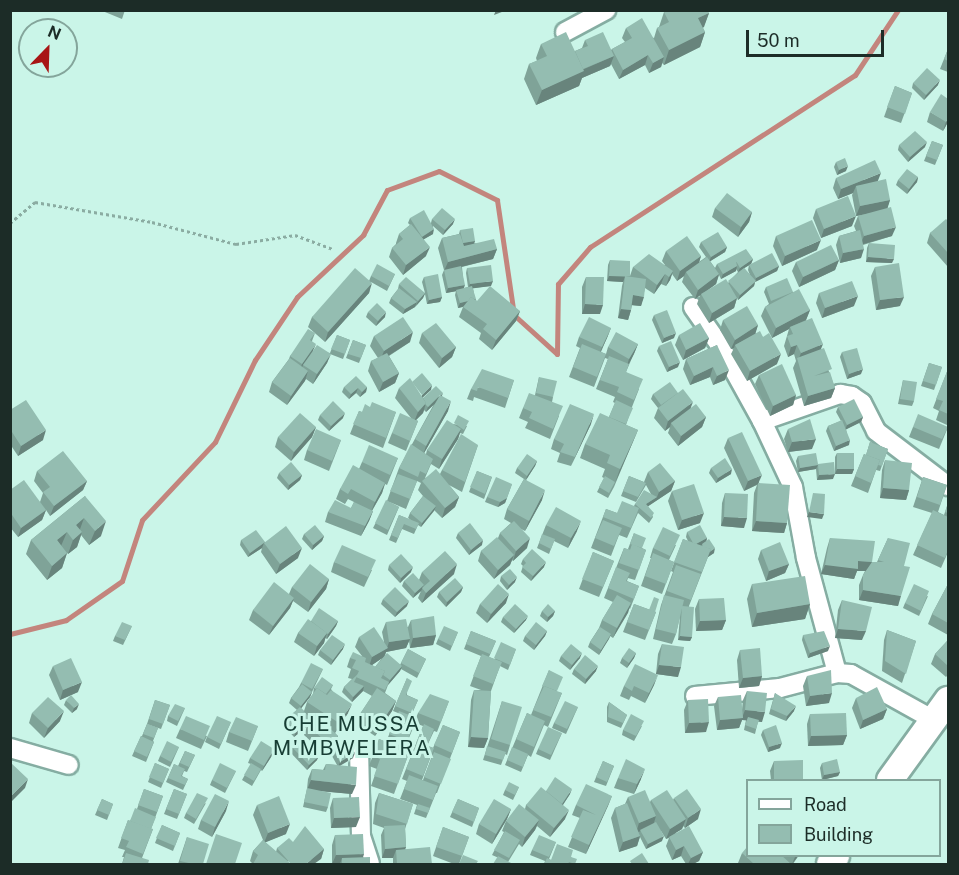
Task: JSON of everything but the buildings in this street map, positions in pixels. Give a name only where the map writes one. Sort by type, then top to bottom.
[{"type":"street","points":[[565,32],[606,10]]},
{"type":"street","points":[[693,307],[721,347],[762,421],[793,487],[806,558],[837,673]]},
{"type":"street","points":[[762,421],[840,394],[852,396],[862,402],[876,431],[948,486]]},
{"type":"street","points":[[695,696],[780,688],[837,673],[863,680],[941,710],[891,779]]},
{"type":"street","points":[[359,747],[361,836],[369,864]]},
{"type":"street","points":[[10,748],[69,765]]},
{"type":"path","points":[[10,223],[35,202],[152,222],[236,244],[295,235],[333,249]]},
{"type":"waterway","points":[[10,634],[66,620],[122,581],[142,520],[215,442],[255,360],[297,297],[363,235],[387,190],[439,171],[497,200],[514,315],[557,354],[558,284],[590,247],[855,75],[898,10]]},
{"type":"district","name":"CHE MUSSA M'MBWELERA","points":[[352,736]]}]
